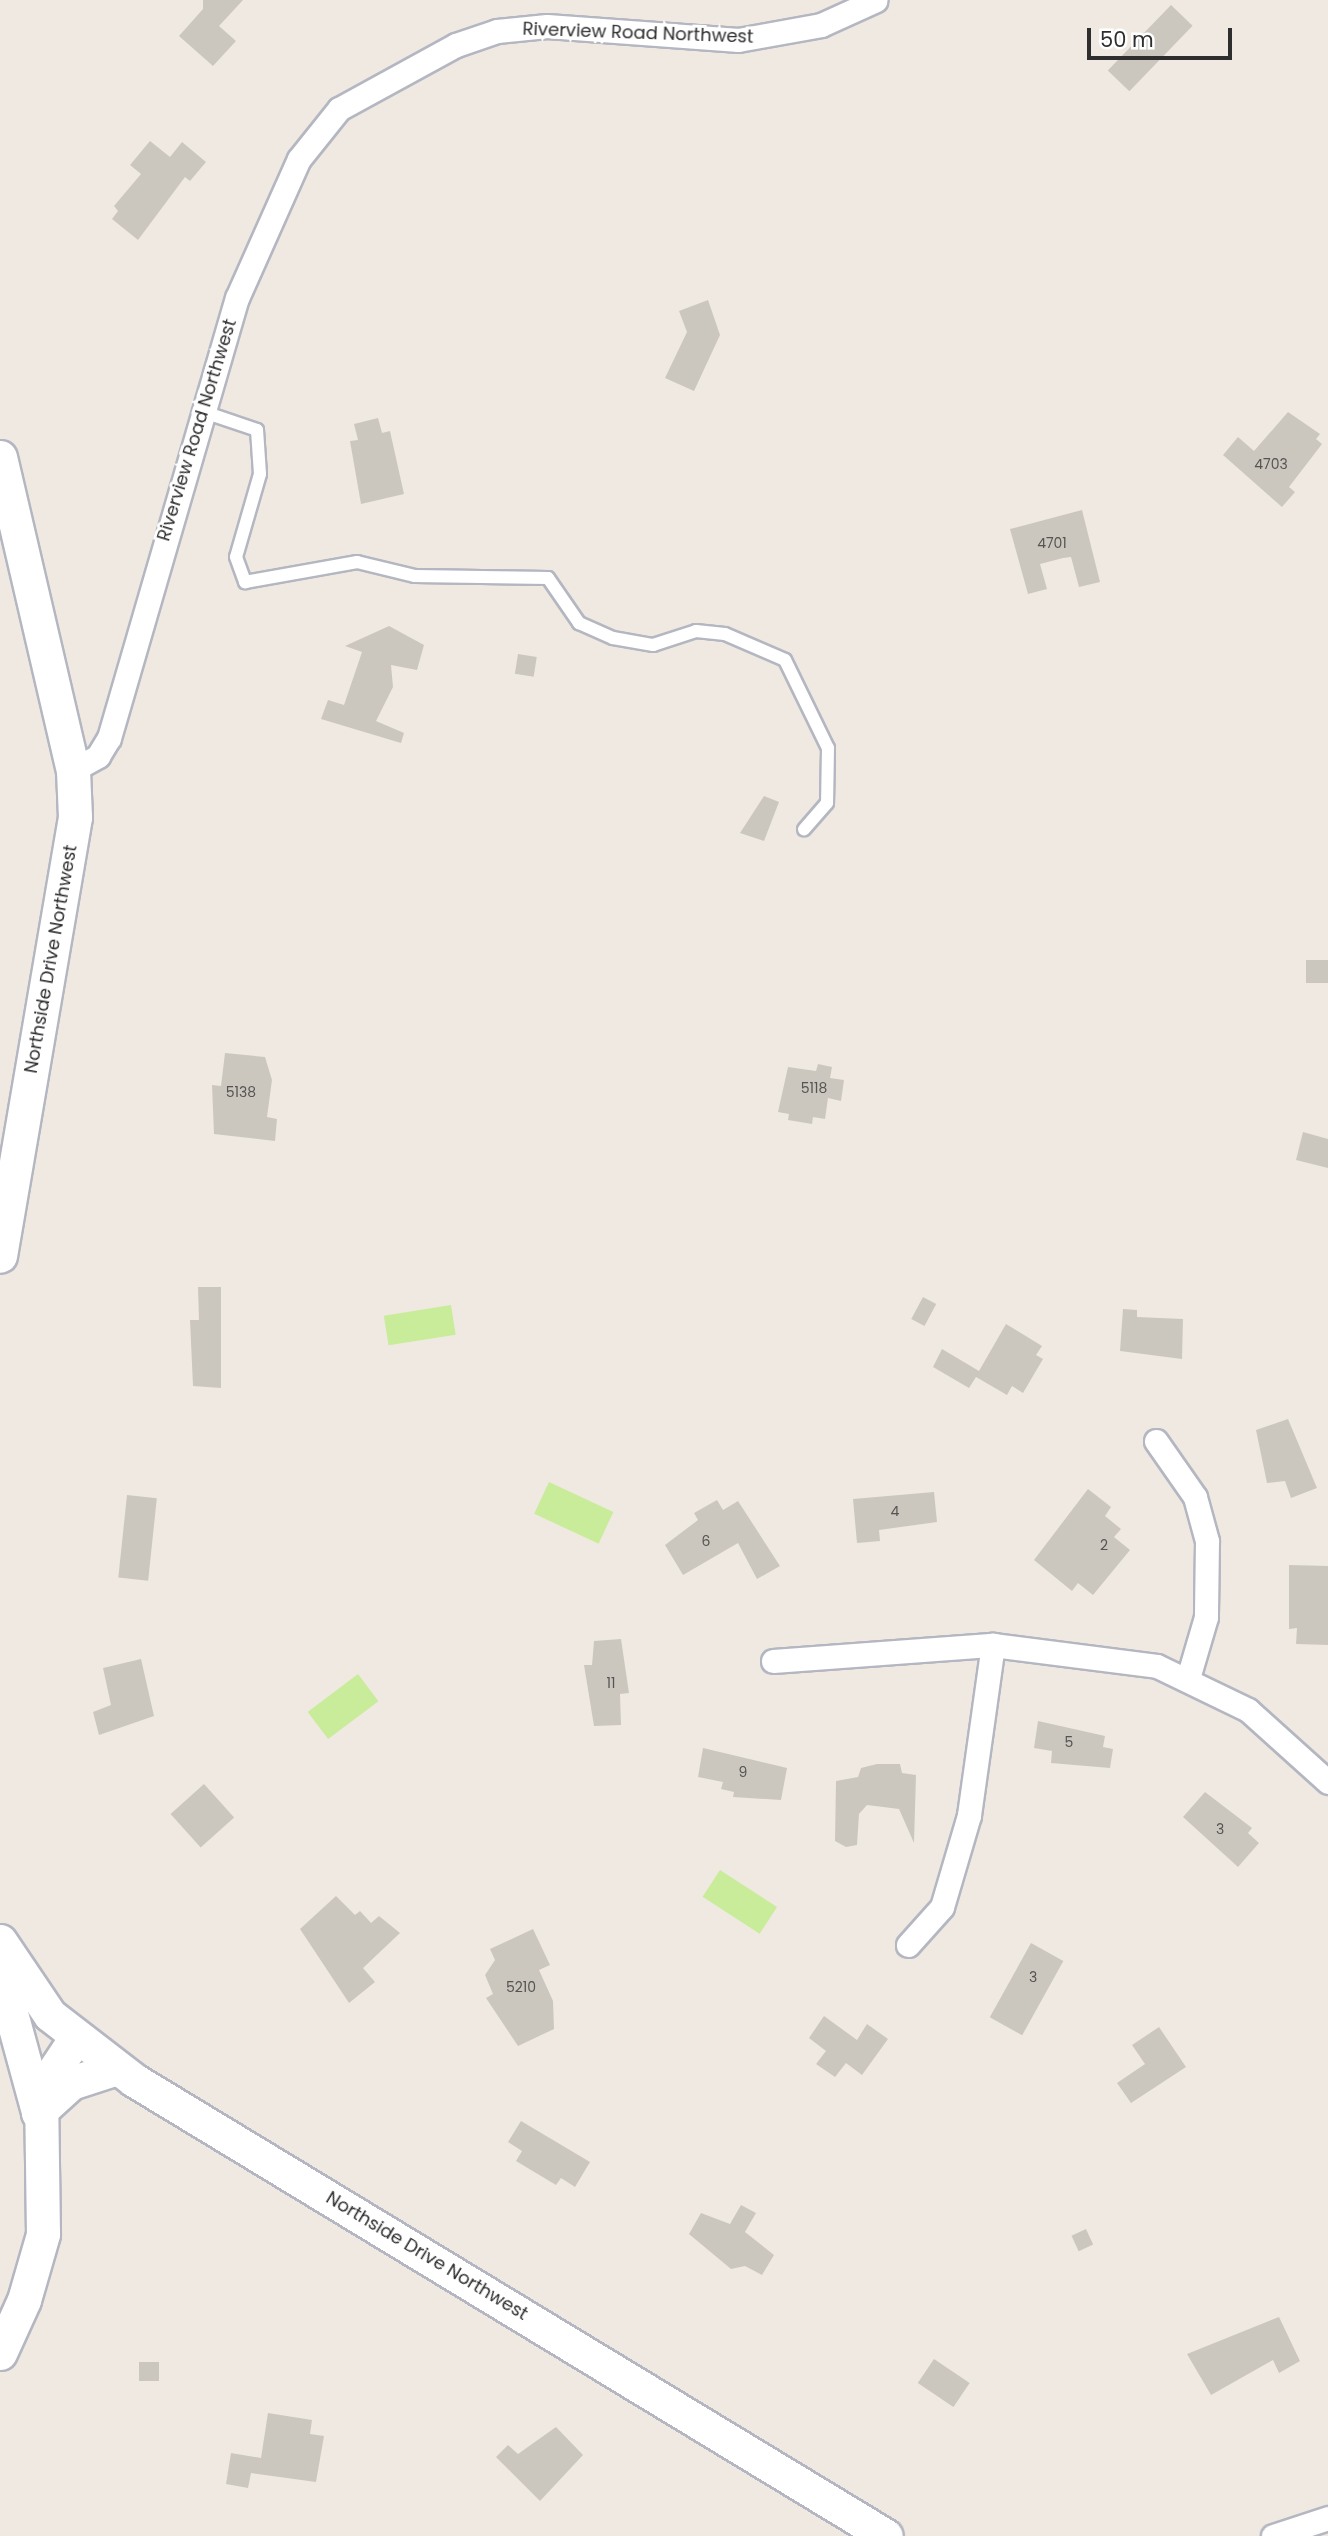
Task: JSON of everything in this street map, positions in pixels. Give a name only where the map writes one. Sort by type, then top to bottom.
[{"type":"main road","name":"Northside Drive Northwest","points":[[0,457],[73,770],[75,817],[63,914],[0,1256]]},
{"type":"main road","name":"Northside Drive Northwest","points":[[5,1951],[75,2039],[117,2068],[886,2536]]},
{"type":"main road","points":[[0,2353],[24,2300],[43,2234],[38,2113],[11,2013],[5,1951]]},
{"type":"main road","points":[[38,2113],[48,2074],[75,2039]]},
{"type":"main road","points":[[38,2113],[71,2083],[117,2068]]},
{"type":"street","name":"Riverview Road Northwest","points":[[73,770],[98,756],[109,738],[200,411],[237,298],[299,159],[339,109],[366,91],[497,31],[547,26],[738,40],[821,25],[876,0]]},
{"type":"street","points":[[1156,1441],[1195,1497],[1207,1541],[1206,1617],[1188,1678]]},
{"type":"street","points":[[908,1945],[942,1907],[969,1815],[993,1645]]},
{"type":"street","points":[[773,1661],[993,1645],[1107,1656],[1188,1678],[1248,1710],[1328,1782]]},
{"type":"street","points":[[1273,2536],[1328,2518]]},
{"type":"lane","points":[[200,411],[257,430],[260,474],[236,557],[245,582],[357,562],[415,576],[548,578],[579,623],[613,638],[653,645],[696,631],[725,634],[785,660],[828,748],[827,803],[804,829]]},
{"type":"green space","points":[[451,1305],[456,1335],[389,1345],[384,1316]]},
{"type":"green space","points":[[549,1482],[613,1512],[599,1544],[534,1514]]},
{"type":"green space","points":[[358,1674],[378,1701],[328,1739],[308,1712]]},
{"type":"green space","points":[[720,1870],[777,1907],[760,1934],[703,1897]]},
{"type":"building","points":[[203,0],[243,0],[219,26],[236,41],[213,66],[179,36],[203,9]]},
{"type":"building","points":[[1171,5],[1193,26],[1129,91],[1108,70]]},
{"type":"building","points":[[150,141],[170,157],[182,142],[206,162],[190,181],[185,177],[138,240],[112,219],[118,211],[114,206],[141,174],[130,165]]},
{"type":"building","points":[[708,300],[720,335],[694,391],[665,378],[687,332],[679,311]]},
{"type":"building","points":[[1288,412],[1320,434],[1316,439],[1322,444],[1289,487],[1295,492],[1282,507],[1223,455],[1238,437],[1254,451]]},
{"type":"building","points":[[378,418],[382,433],[390,431],[404,494],[361,504],[350,441],[358,440],[354,424]]},
{"type":"building","points":[[1082,510],[1100,582],[1079,587],[1071,557],[1063,558],[1040,564],[1047,589],[1028,594],[1010,529]]},
{"type":"building","points":[[389,626],[424,645],[417,670],[391,665],[393,687],[376,721],[404,733],[401,743],[321,719],[328,700],[344,705],[362,652],[345,646]]},
{"type":"building","points":[[518,654],[537,657],[534,677],[515,674]]},
{"type":"building","points":[[764,796],[779,802],[764,841],[740,833]]},
{"type":"building","points":[[1306,960],[1328,960],[1328,983],[1306,983]]},
{"type":"building","points":[[225,1053],[265,1057],[272,1080],[267,1117],[277,1119],[275,1141],[214,1134],[212,1085],[221,1086]]},
{"type":"building","points":[[818,1064],[832,1067],[830,1078],[844,1080],[841,1101],[828,1098],[825,1119],[813,1117],[812,1124],[788,1120],[789,1114],[778,1112],[788,1067],[816,1071]]},
{"type":"building","points":[[1303,1132],[1328,1139],[1328,1168],[1296,1160]]},
{"type":"building","points":[[198,1287],[221,1287],[221,1388],[193,1386],[190,1320],[199,1320]]},
{"type":"building","points":[[923,1297],[936,1304],[925,1326],[911,1319]]},
{"type":"building","points":[[1123,1309],[1137,1310],[1137,1317],[1183,1319],[1182,1359],[1120,1351]]},
{"type":"building","points":[[1006,1324],[1042,1346],[1036,1355],[1043,1359],[1023,1393],[1012,1386],[1007,1395],[976,1377],[969,1388],[933,1367],[942,1349],[979,1371]]},
{"type":"building","points":[[1288,1419],[1317,1488],[1291,1498],[1285,1481],[1267,1483],[1256,1430]]},
{"type":"building","points":[[1088,1489],[1111,1507],[1105,1516],[1121,1529],[1114,1537],[1130,1550],[1093,1595],[1078,1583],[1072,1591],[1034,1560]]},
{"type":"building","points":[[934,1492],[937,1522],[879,1530],[880,1541],[857,1543],[853,1499]]},
{"type":"building","points":[[127,1495],[157,1498],[148,1581],[118,1578]]},
{"type":"building","points":[[717,1500],[723,1510],[738,1501],[780,1566],[757,1579],[738,1543],[683,1575],[665,1545],[698,1520],[694,1513]]},
{"type":"building","points":[[1289,1565],[1328,1566],[1328,1645],[1296,1644],[1297,1628],[1289,1629]]},
{"type":"building","points":[[621,1639],[629,1693],[620,1694],[621,1725],[594,1726],[584,1665],[592,1665],[594,1641]]},
{"type":"building","points":[[141,1659],[154,1716],[99,1735],[93,1712],[111,1705],[103,1668]]},
{"type":"building","points":[[1038,1721],[1105,1736],[1103,1747],[1113,1749],[1110,1768],[1051,1763],[1052,1751],[1034,1748]]},
{"type":"building","points":[[703,1748],[787,1768],[781,1800],[733,1797],[734,1792],[721,1789],[723,1782],[698,1777]]},
{"type":"building","points":[[877,1764],[900,1764],[902,1773],[916,1775],[914,1843],[899,1809],[867,1805],[859,1814],[857,1845],[846,1847],[835,1841],[836,1781],[858,1777],[861,1768]]},
{"type":"building","points":[[204,1784],[234,1817],[201,1848],[171,1814]]},
{"type":"building","points":[[1205,1792],[1252,1828],[1248,1833],[1259,1843],[1238,1867],[1183,1817]]},
{"type":"building","points":[[336,1896],[355,1915],[360,1911],[371,1923],[379,1916],[400,1933],[363,1968],[375,1982],[349,2003],[300,1929]]},
{"type":"building","points":[[533,1929],[550,1965],[539,1970],[553,2001],[554,2029],[518,2046],[486,1998],[493,1994],[485,1975],[495,1960],[490,1949]]},
{"type":"building","points":[[1031,1943],[1063,1961],[1022,2035],[990,2017]]},
{"type":"building","points":[[824,2016],[857,2040],[867,2024],[888,2039],[862,2075],[846,2063],[835,2077],[816,2064],[826,2051],[809,2038]]},
{"type":"building","points":[[1159,2027],[1186,2067],[1131,2103],[1117,2083],[1145,2064],[1132,2045]]},
{"type":"building","points":[[521,2121],[590,2162],[575,2187],[561,2178],[556,2185],[516,2161],[522,2151],[508,2142]]},
{"type":"building","points":[[741,2205],[756,2213],[745,2232],[774,2255],[762,2275],[745,2266],[731,2269],[689,2234],[701,2213],[730,2224]]},
{"type":"building","points":[[1086,2229],[1093,2244],[1079,2251],[1071,2236]]},
{"type":"building","points":[[1279,2317],[1300,2361],[1279,2373],[1273,2360],[1211,2395],[1187,2354]]},
{"type":"building","points":[[934,2359],[970,2383],[953,2407],[918,2383]]},
{"type":"building","points":[[139,2362],[159,2362],[159,2381],[139,2381]]},
{"type":"building","points":[[268,2413],[312,2420],[310,2434],[324,2436],[316,2482],[251,2473],[248,2488],[226,2484],[231,2453],[261,2458]]},
{"type":"building","points":[[556,2427],[583,2455],[540,2501],[496,2457],[508,2445],[518,2454]]}]
